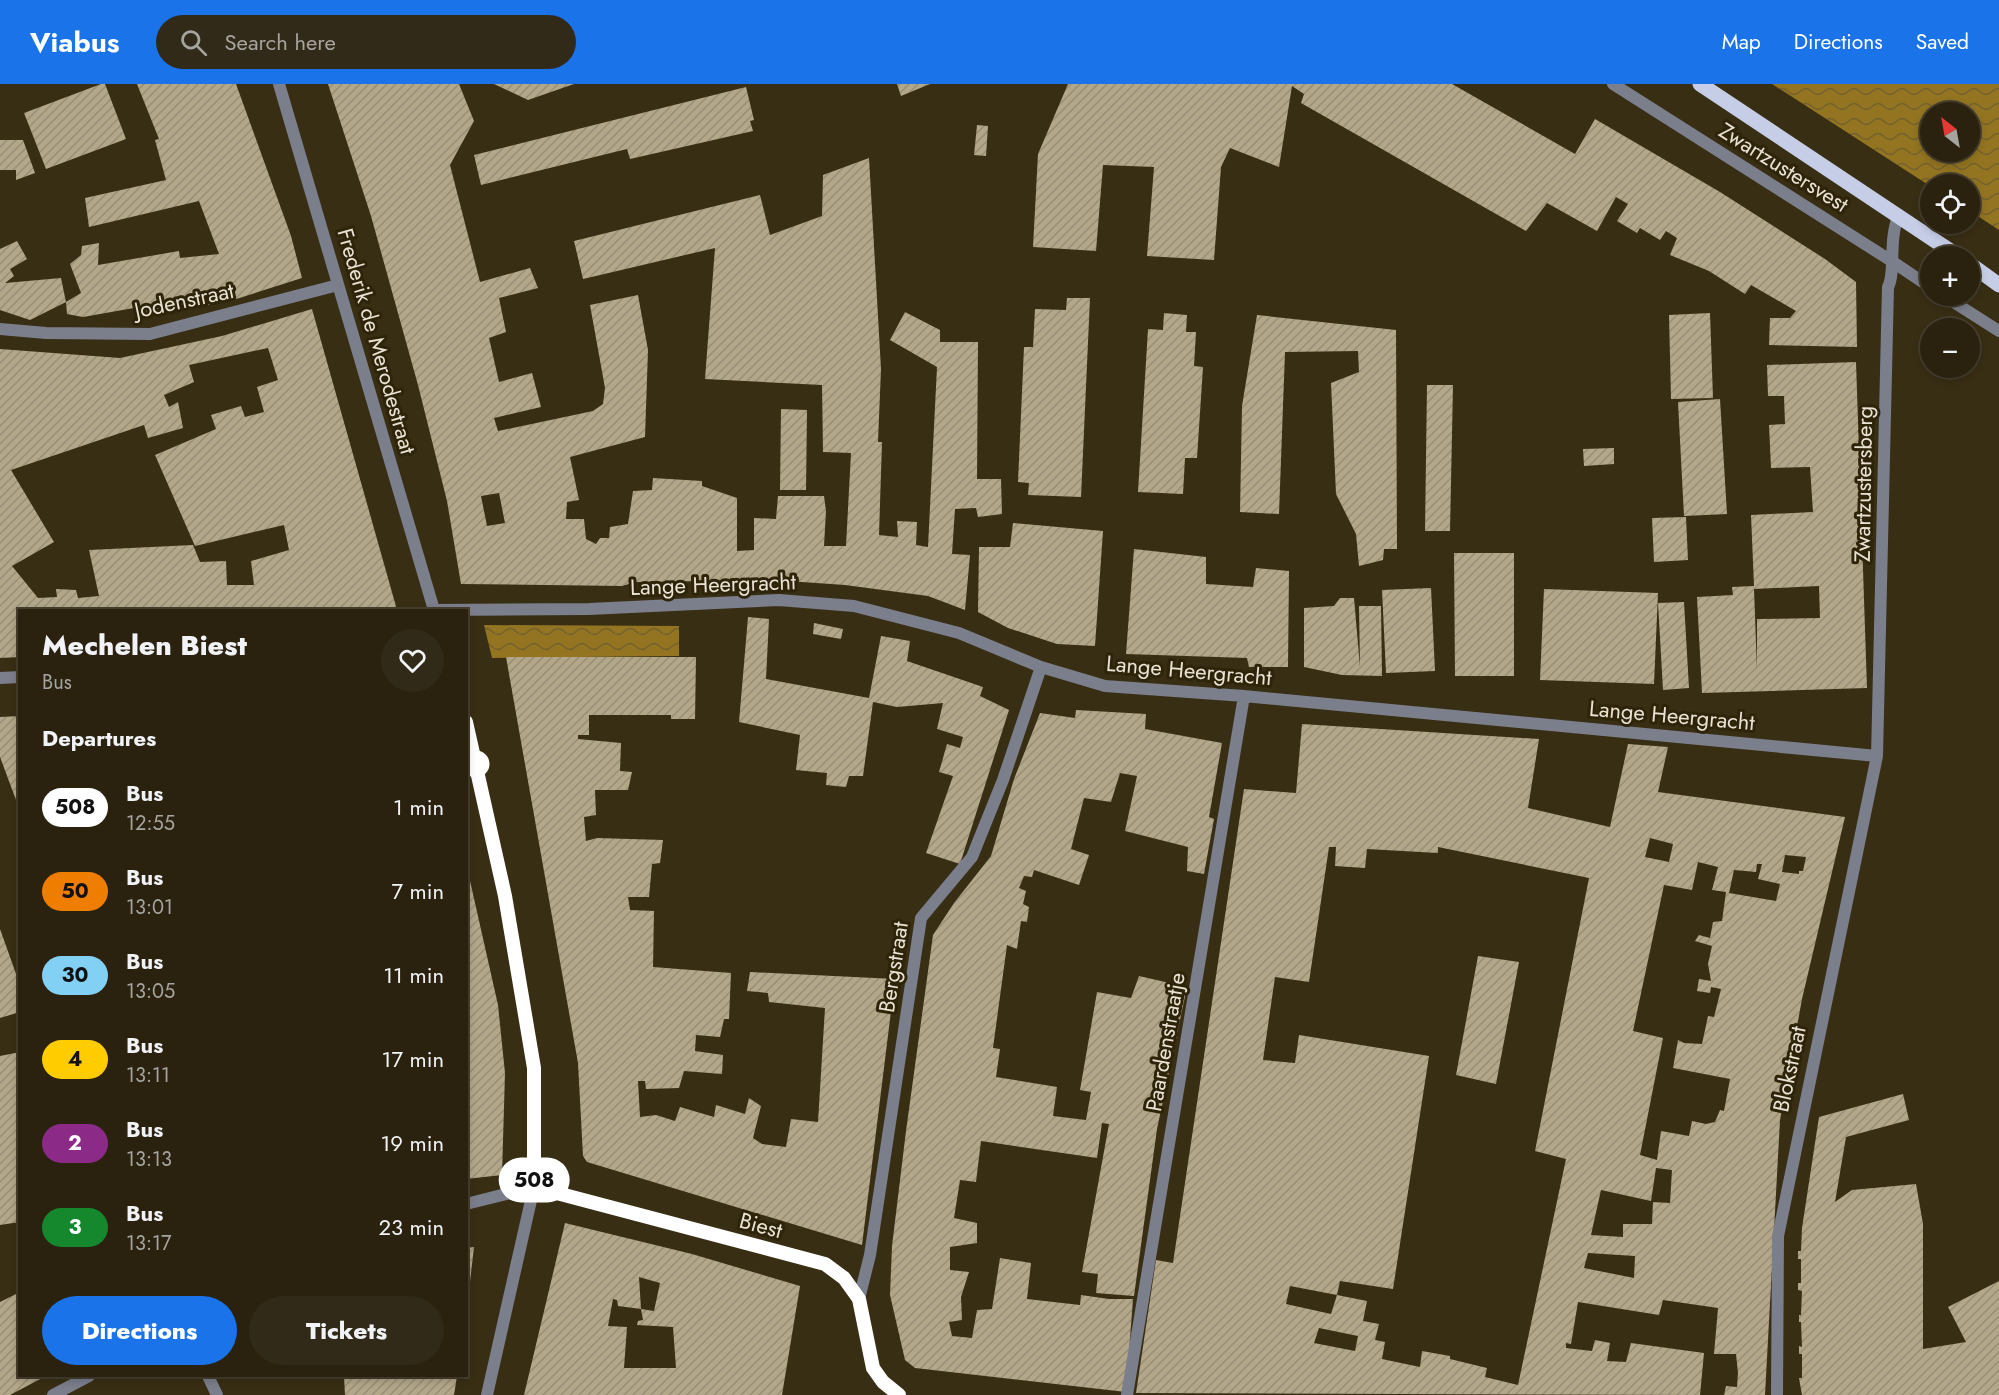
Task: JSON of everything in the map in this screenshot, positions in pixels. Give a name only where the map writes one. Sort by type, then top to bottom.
[{"type":"main road","name":"Zwartzustersvest","points":[[1700,84],[1944,246]]},
{"type":"main road","points":[[1980,271],[1999,285]]},
{"type":"street","name":"Frederik de Merodestraat","points":[[279,84],[434,609]]},
{"type":"street","name":"Zwartzustersvest","points":[[1613,84],[1920,280]]},
{"type":"street","name":"Zwartzustersberg","points":[[1877,756],[1888,287],[1892,281],[1890,260],[1893,226],[1899,215]]},
{"type":"street","name":"Jodenstraat","points":[[0,329],[46,333],[150,333],[338,285]]},
{"type":"street","points":[[1960,306],[1999,331]]},
{"type":"street","name":"Lange Heergracht","points":[[468,610],[589,609],[778,600],[854,606],[959,633],[1041,667],[1105,686],[1244,696],[1877,756]]},
{"type":"street","name":"Bergstraat","points":[[859,1299],[870,1255],[921,918],[972,857],[1003,780],[1041,667]]},
{"type":"street","points":[[0,678],[18,677]]},
{"type":"street","name":"Paardenstraatje","points":[[1127,1395],[1244,696]]},
{"type":"street","points":[[468,731],[505,896],[534,1068],[534,1187],[487,1395]]},
{"type":"street","name":"Blokstraat","points":[[1777,1395],[1778,1236],[1877,756]]},
{"type":"street","points":[[468,1204],[534,1187]]},
{"type":"street","name":"Biest","points":[[534,1187],[825,1264],[844,1278],[859,1299],[873,1368],[883,1382],[899,1395]]},
{"type":"street","points":[[53,1395],[87,1377]]},
{"type":"street","points":[[208,1377],[217,1395]]},
{"type":"water","points":[[1772,84],[1999,84],[1999,230],[1980,218],[1980,174],[1920,174],[1920,180]]},
{"type":"water","points":[[484,625],[679,626],[679,656],[492,658]]},
{"type":"building","points":[[105,84],[126,139],[46,169],[24,113]]},
{"type":"building","points":[[137,84],[236,84],[291,236],[302,278],[230,301],[147,315],[145,306],[83,317],[67,314],[66,302],[81,293],[70,264],[81,255],[82,246],[99,243],[98,265],[179,251],[180,258],[219,254],[199,201],[89,227],[85,198],[166,180],[155,140],[159,139]]},
{"type":"building","points":[[328,84],[459,84],[474,121],[450,165],[480,282],[530,268],[538,288],[499,298],[506,332],[489,338],[499,382],[532,373],[541,407],[494,418],[498,431],[593,411],[603,404],[605,388],[590,305],[638,295],[648,350],[645,437],[570,457],[579,500],[567,502],[566,519],[584,519],[586,539],[596,544],[600,538],[609,538],[610,527],[628,524],[633,491],[652,490],[653,478],[702,481],[702,486],[737,498],[737,551],[754,550],[754,518],[776,519],[778,496],[824,496],[826,511],[824,546],[846,546],[851,453],[823,452],[822,385],[705,379],[715,248],[583,279],[574,241],[760,195],[770,235],[822,216],[823,175],[869,158],[881,369],[878,442],[882,442],[879,535],[898,537],[897,521],[917,522],[916,545],[928,547],[937,367],[890,340],[905,312],[940,330],[940,342],[978,342],[977,479],[1001,479],[1002,514],[978,517],[976,508],[955,509],[952,554],[970,555],[965,610],[928,596],[845,585],[773,580],[636,582],[622,586],[461,584],[447,501],[418,385],[371,216]],"holes":[[[499,493],[505,523],[487,526],[481,496]]]},
{"type":"building","points":[[494,84],[574,84],[528,100]]},
{"type":"building","points":[[897,84],[930,84],[901,96]]},
{"type":"building","points":[[1068,84],[1452,84],[1575,154],[1595,119],[1720,192],[1825,259],[1856,282],[1857,347],[1769,345],[1770,318],[1790,318],[1796,311],[1751,285],[1745,294],[1709,271],[1670,255],[1677,238],[1666,231],[1660,240],[1640,228],[1637,233],[1617,221],[1628,204],[1616,197],[1597,231],[1547,203],[1526,231],[1301,103],[1304,94],[1292,86],[1279,167],[1230,148],[1221,167],[1214,260],[1147,256],[1154,167],[1103,165],[1096,251],[1033,247],[1038,154]]},
{"type":"building","points":[[746,87],[754,120],[750,121],[753,131],[630,159],[627,149],[481,185],[474,155]]},
{"type":"building","points":[[977,125],[988,126],[986,156],[974,155]]},
{"type":"building","points":[[0,140],[23,140],[35,173],[16,180],[16,170],[0,170]]},
{"type":"building","points":[[17,241],[27,259],[10,269],[14,276],[5,283],[61,278],[66,302],[30,320],[0,310],[0,249]]},
{"type":"building","points":[[1067,298],[1090,298],[1081,497],[1028,495],[1029,483],[1018,482],[1024,347],[1033,347],[1035,309],[1066,310]]},
{"type":"building","points":[[312,309],[397,609],[18,609],[18,657],[0,658],[0,349],[120,358],[222,336]],"holes":[[[268,348],[278,380],[257,387],[264,412],[245,417],[241,406],[211,415],[216,429],[155,455],[195,546],[284,525],[289,550],[251,561],[254,585],[227,585],[226,561],[200,562],[193,545],[89,550],[99,596],[78,598],[76,590],[56,589],[57,597],[38,598],[12,566],[54,542],[11,470],[144,425],[148,438],[183,428],[178,402],[169,407],[164,395],[194,382],[189,365]]]},
{"type":"building","points":[[1164,313],[1187,315],[1186,332],[1196,332],[1194,366],[1203,367],[1197,458],[1185,458],[1183,494],[1138,492],[1148,329],[1163,330]]},
{"type":"building","points":[[1710,313],[1713,398],[1671,399],[1669,315]]},
{"type":"building","points":[[1257,315],[1396,330],[1397,549],[1384,549],[1383,560],[1359,566],[1356,534],[1336,494],[1331,383],[1359,372],[1358,351],[1285,352],[1279,514],[1240,512],[1242,406]]},
{"type":"building","points":[[1856,362],[1867,688],[1702,693],[1697,597],[1733,595],[1732,587],[1754,586],[1751,515],[1813,512],[1810,467],[1771,468],[1769,425],[1785,424],[1784,396],[1768,396],[1767,365]],"holes":[[[1819,586],[1820,618],[1757,619],[1757,670],[1754,589]]]},
{"type":"building","points":[[1427,385],[1453,385],[1450,531],[1425,531]]},
{"type":"building","points":[[1720,399],[1727,514],[1684,516],[1678,402]]},
{"type":"building","points":[[781,409],[807,410],[806,490],[780,490]]},
{"type":"building","points":[[1614,448],[1614,464],[1584,466],[1583,449]]},
{"type":"building","points":[[1686,517],[1688,560],[1654,562],[1652,518]]},
{"type":"building","points":[[1013,523],[1103,531],[1095,646],[1057,644],[1008,628],[978,612],[979,547],[1010,547]]},
{"type":"building","points":[[1134,549],[1206,557],[1206,584],[1253,587],[1256,568],[1289,571],[1288,667],[1249,667],[1247,658],[1126,654]]},
{"type":"building","points":[[1454,553],[1514,553],[1514,676],[1455,676]]},
{"type":"building","points":[[1431,588],[1435,671],[1386,673],[1382,590]]},
{"type":"building","points":[[1544,589],[1658,593],[1654,684],[1540,680]]},
{"type":"building","points":[[1340,598],[1354,598],[1360,667],[1359,606],[1381,606],[1382,676],[1342,675],[1304,667],[1304,608],[1334,606]]},
{"type":"building","points":[[1684,602],[1689,688],[1663,690],[1658,603]]},
{"type":"building","points":[[748,617],[769,619],[766,679],[869,698],[881,636],[910,641],[907,661],[983,687],[980,696],[1009,710],[960,864],[926,853],[953,776],[939,772],[947,744],[960,748],[963,737],[937,729],[943,703],[897,707],[873,702],[863,776],[849,776],[846,787],[826,785],[827,773],[796,770],[800,735],[739,722]]},
{"type":"building","points":[[814,623],[843,629],[841,639],[813,634]]},
{"type":"building","points":[[506,657],[696,657],[695,719],[671,719],[671,715],[589,715],[589,735],[578,735],[578,739],[621,743],[620,771],[632,772],[628,790],[595,790],[596,815],[584,817],[586,841],[597,838],[663,840],[660,863],[652,864],[649,897],[628,897],[630,910],[654,911],[653,967],[731,973],[729,1019],[724,1019],[720,1037],[696,1035],[695,1051],[723,1055],[722,1074],[684,1071],[679,1088],[646,1089],[645,1081],[638,1081],[640,1117],[656,1115],[675,1121],[680,1107],[714,1117],[716,1105],[745,1114],[749,1098],[761,1106],[753,1138],[762,1144],[786,1147],[791,1119],[818,1122],[825,1008],[769,1002],[768,993],[747,991],[750,972],[895,979],[862,1245],[587,1162],[583,1156],[578,1063]]},
{"type":"building","points":[[1076,710],[1146,714],[1145,729],[1222,743],[1209,817],[1214,819],[1204,874],[1187,871],[1188,847],[1125,831],[1137,776],[1120,773],[1111,802],[1084,798],[1071,849],[1089,855],[1079,885],[1034,870],[1032,877],[1024,876],[1019,888],[1026,891],[1023,904],[1029,907],[1027,922],[1021,921],[1017,949],[1007,945],[993,1048],[1000,1049],[996,1077],[1057,1087],[1053,1116],[1086,1120],[1091,1092],[1080,1090],[1097,992],[1131,998],[1139,976],[1187,987],[1157,1129],[1134,1296],[1096,1293],[1098,1274],[1082,1272],[1109,1124],[1102,1123],[1097,1158],[981,1141],[976,1182],[960,1180],[954,1218],[977,1223],[977,1243],[950,1247],[950,1270],[969,1272],[961,1297],[962,1320],[949,1322],[952,1336],[972,1338],[977,1310],[992,1309],[1000,1258],[1031,1263],[1027,1299],[1080,1305],[1081,1295],[1109,1299],[1133,1299],[1126,1392],[915,1368],[905,1360],[890,1295],[892,1246],[933,935],[954,903],[991,856],[1014,779],[1040,713],[1075,718]]},
{"type":"building","points":[[18,716],[18,805],[0,757],[0,717]]},
{"type":"building","points":[[1302,724],[1539,739],[1528,808],[1610,827],[1628,744],[1668,747],[1658,792],[1845,817],[1802,999],[1780,1120],[1765,1395],[1724,1395],[1726,1386],[1737,1387],[1738,1373],[1736,1354],[1714,1354],[1718,1308],[1663,1300],[1659,1315],[1578,1302],[1571,1344],[1566,1343],[1566,1348],[1592,1351],[1595,1340],[1610,1343],[1607,1361],[1626,1362],[1631,1343],[1704,1353],[1700,1395],[1136,1393],[1156,1260],[1173,1263],[1244,789],[1296,793]],"holes":[[[1650,838],[1673,844],[1669,862],[1645,857]],[[1329,847],[1336,847],[1335,866],[1365,868],[1367,849],[1438,853],[1438,847],[1589,878],[1535,1151],[1566,1159],[1518,1385],[1485,1377],[1487,1368],[1450,1359],[1450,1356],[1422,1351],[1420,1367],[1382,1359],[1385,1342],[1375,1340],[1379,1324],[1363,1321],[1367,1301],[1337,1295],[1340,1281],[1393,1289],[1429,1056],[1299,1035],[1295,1063],[1263,1060],[1275,977],[1309,982]],[[1785,855],[1806,857],[1803,871],[1799,871],[1799,874],[1782,872]],[[1698,862],[1718,867],[1712,890],[1726,892],[1722,921],[1713,922],[1710,938],[1699,935],[1695,941],[1712,946],[1708,964],[1711,981],[1699,979],[1697,991],[1710,993],[1711,987],[1721,989],[1714,1017],[1708,1016],[1702,1044],[1684,1043],[1678,1040],[1673,1068],[1730,1079],[1724,1111],[1720,1110],[1715,1122],[1706,1124],[1692,1121],[1689,1136],[1661,1131],[1657,1160],[1640,1155],[1663,1038],[1633,1031],[1664,885],[1692,890]],[[1757,864],[1762,864],[1758,879],[1780,884],[1776,901],[1729,893],[1734,870],[1756,872]],[[1656,1168],[1672,1170],[1670,1203],[1653,1202],[1652,1224],[1623,1224],[1623,1237],[1591,1235],[1601,1190],[1651,1201]],[[1588,1253],[1635,1256],[1634,1278],[1584,1268]],[[1290,1286],[1337,1295],[1331,1314],[1286,1304]],[[1319,1328],[1358,1336],[1355,1351],[1314,1343]]]},
{"type":"building","points":[[468,872],[498,1005],[505,1073],[502,1175],[468,1179]]},
{"type":"building","points":[[0,929],[18,979],[18,1013],[0,1018]]},
{"type":"building","points":[[1478,956],[1519,962],[1496,1084],[1456,1075]]},
{"type":"building","points":[[18,1052],[18,1222],[0,1225],[0,1056]]},
{"type":"building","points":[[1903,1094],[1909,1120],[1846,1137],[1835,1202],[1852,1190],[1916,1184],[1923,1224],[1923,1349],[1966,1342],[1948,1307],[1999,1281],[1999,1395],[1802,1395],[1799,1378],[1802,1378],[1802,1354],[1799,1354],[1799,1346],[1802,1347],[1799,1315],[1801,1315],[1802,1291],[1798,1290],[1798,1283],[1801,1283],[1801,1259],[1798,1259],[1798,1251],[1801,1251],[1802,1228],[1819,1117]]},
{"type":"building","points":[[565,1223],[692,1254],[800,1286],[782,1395],[524,1395]],"holes":[[[639,1277],[660,1283],[654,1311],[641,1309]],[[613,1299],[617,1300],[618,1306],[641,1309],[643,1320],[638,1321],[637,1325],[673,1327],[676,1368],[624,1368],[627,1327],[608,1326]]]},
{"type":"building","points":[[474,1247],[468,1299],[468,1248]]},
{"type":"building","points":[[18,1293],[18,1377],[44,1377],[10,1395],[0,1395],[0,1302]]},
{"type":"building","points":[[344,1377],[457,1377],[454,1395],[345,1395]]},
{"type":"bus line","name":"508","points":[[468,731],[505,896],[534,1068],[534,1187],[825,1264],[844,1278],[859,1299],[873,1368],[883,1382],[899,1395]]}]
